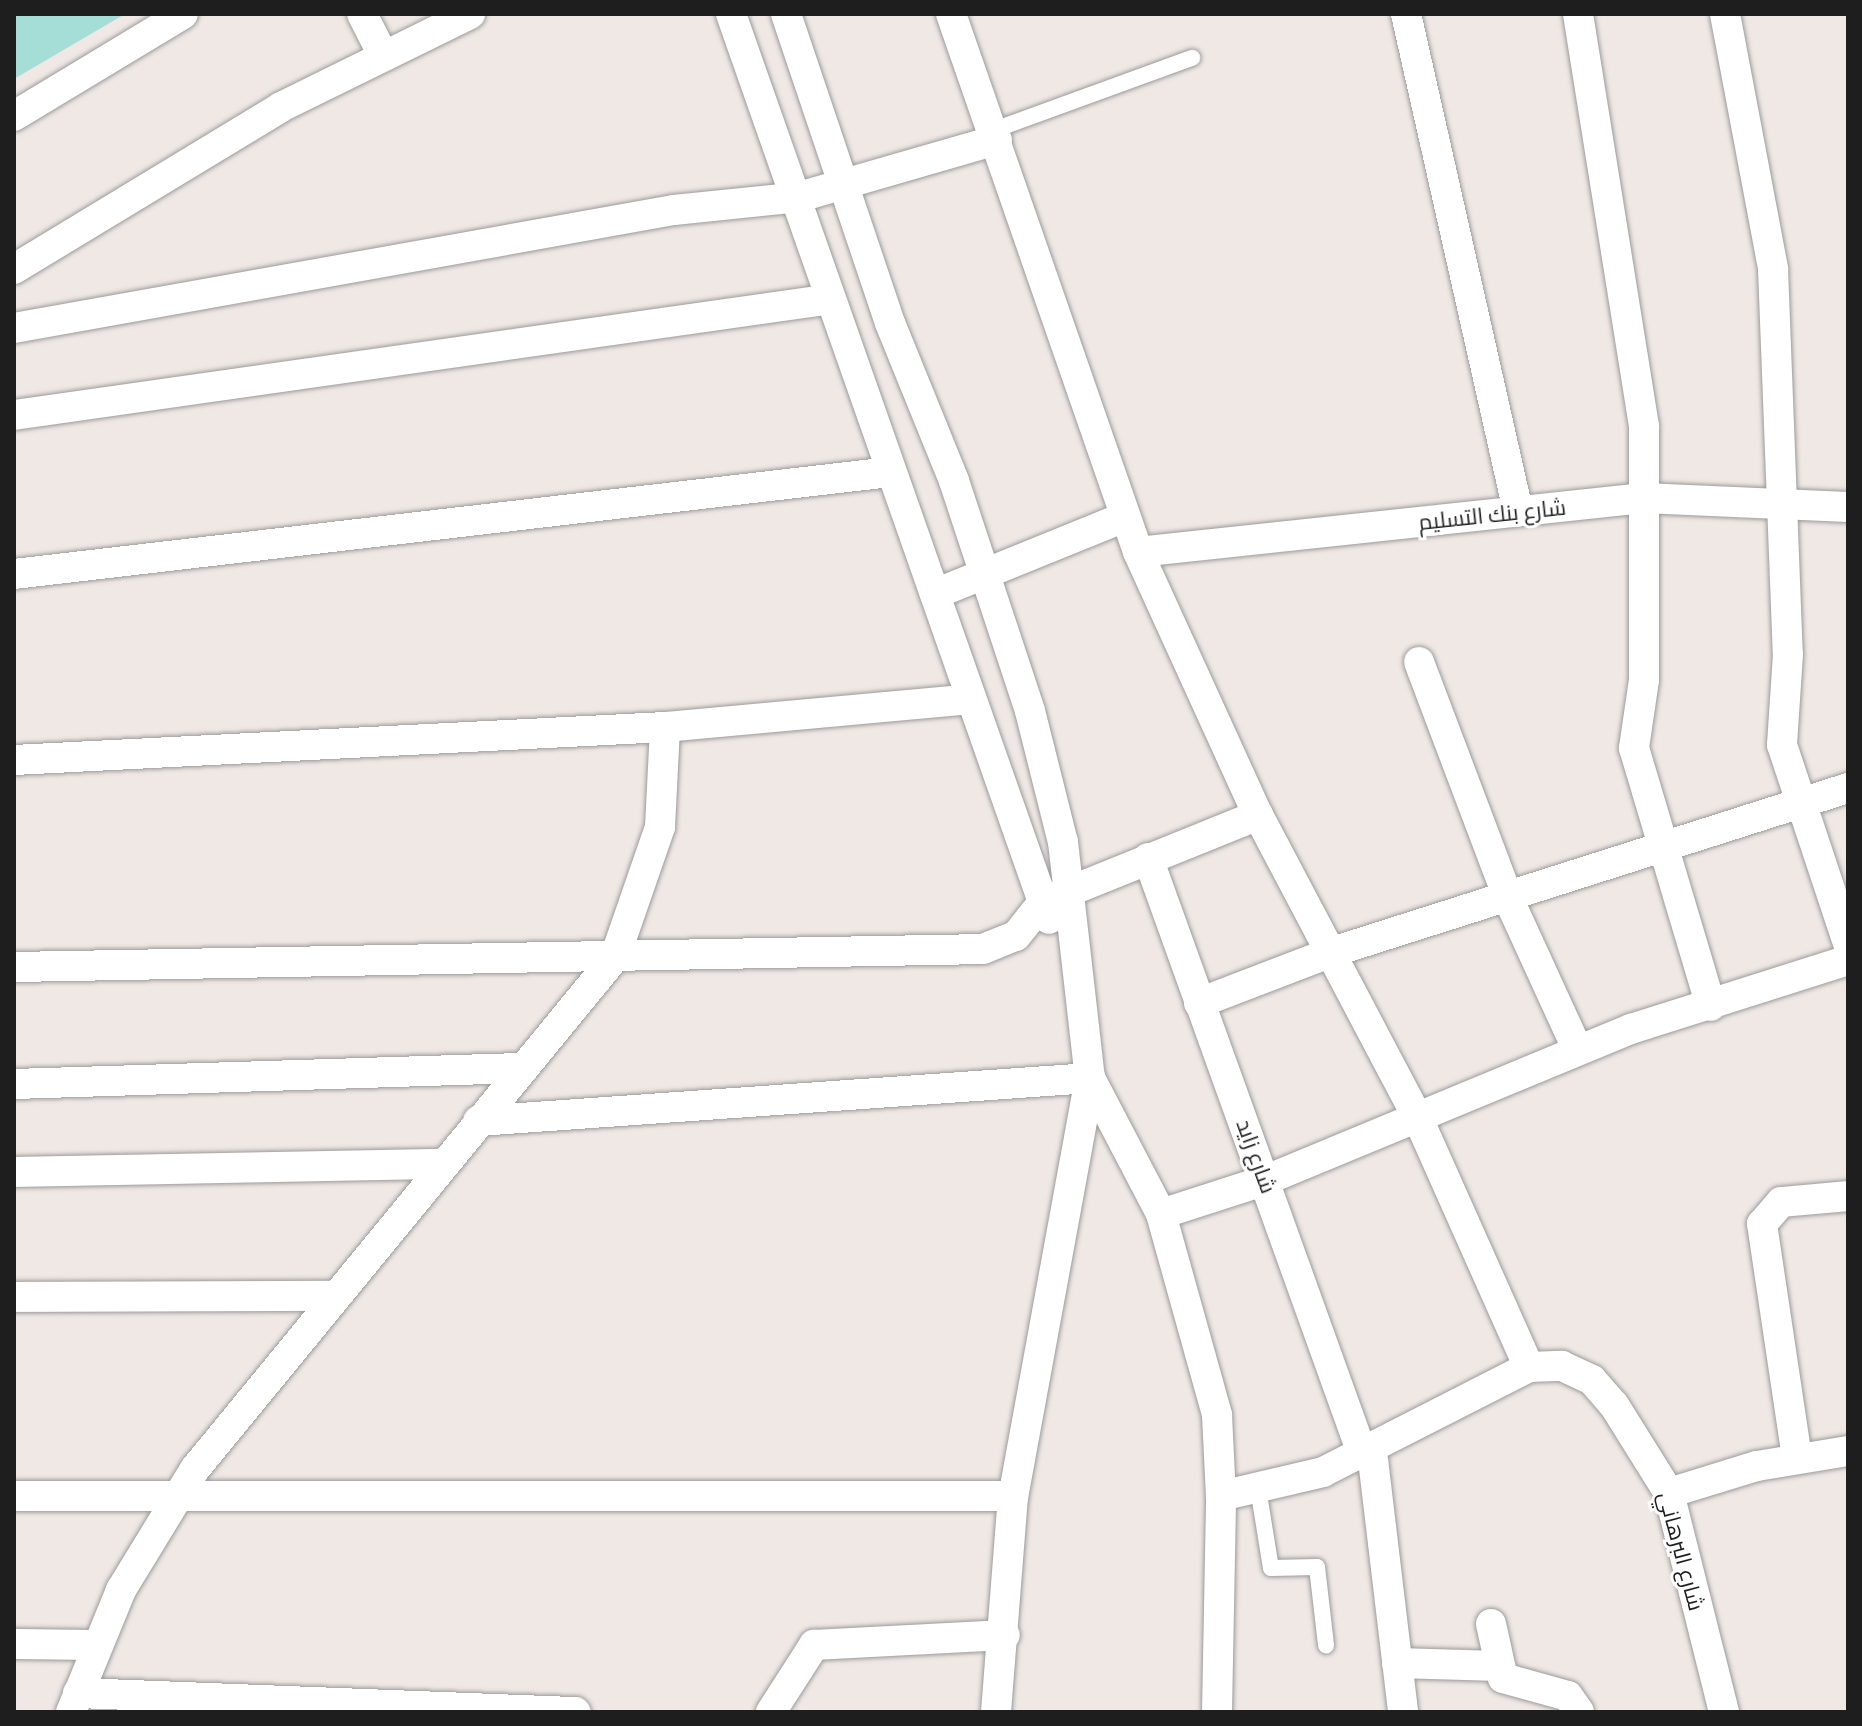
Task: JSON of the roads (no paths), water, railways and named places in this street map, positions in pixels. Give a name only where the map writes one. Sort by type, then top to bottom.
[{"type":"street","points":[[14,116],[183,14]]},
{"type":"street","points":[[362,14],[383,55]]},
{"type":"street","points":[[14,269],[167,173],[383,55],[470,14]]},
{"type":"street","points":[[731,14],[799,197],[831,299],[970,699],[1056,897]]},
{"type":"street","points":[[786,14],[1030,711],[1056,897],[1090,1078],[1161,1214],[1217,1415],[1221,1496],[1217,1712]]},
{"type":"street","points":[[951,14],[996,135],[1138,552],[1258,815],[1417,1116],[1529,1367],[1368,1454],[1258,1488],[1221,1496]]},
{"type":"street","points":[[1406,14],[1518,511]]},
{"type":"street","points":[[1578,14],[1644,426],[1644,680],[1634,748],[1711,1006]]},
{"type":"street","points":[[1725,14],[1773,269],[1778,504],[1788,654],[1780,732],[1848,943]]},
{"type":"street","points":[[14,328],[674,210],[799,197],[996,135]]},
{"type":"street","points":[[14,415],[831,299]]},
{"type":"street","points":[[14,574],[890,472]]},
{"type":"street","name":"شارع بنك التسليم","points":[[1138,552],[1643,498],[1848,507]]},
{"type":"street","points":[[935,594],[1125,517]]},
{"type":"street","points":[[1419,662],[1508,898],[1577,1049]]},
{"type":"street","points":[[14,760],[665,727],[970,699]]},
{"type":"street","points":[[576,1712],[75,1702],[96,1645],[178,1495],[519,1068],[615,957],[660,827],[665,727]]},
{"type":"street","points":[[1199,1003],[1329,953],[1663,851],[1848,788]]},
{"type":"street","points":[[14,967],[983,949],[1016,936],[1056,897],[1258,815]]},
{"type":"street","name":"شارع زايد","points":[[1148,858],[1368,1454],[1403,1712]]},
{"type":"street","points":[[1161,1214],[1266,1180],[1577,1049],[1848,960]]},
{"type":"street","points":[[14,1084],[519,1068]]},
{"type":"street","points":[[478,1121],[1090,1078]]},
{"type":"street","points":[[996,1712],[1005,1635],[1013,1496],[1090,1078]]},
{"type":"street","points":[[14,1172],[444,1164]]},
{"type":"street","points":[[1797,1458],[1762,1224],[1781,1202],[1848,1196]]},
{"type":"street","points":[[14,1297],[334,1296]]},
{"type":"street","name":"شارع البرهاني","points":[[1529,1367],[1562,1366],[1592,1380],[1669,1493],[1724,1712]]},
{"type":"street","points":[[1669,1493],[1797,1458],[1848,1451]]},
{"type":"street","points":[[14,1496],[1013,1496]]},
{"type":"street","points":[[1491,1624],[1504,1679],[1568,1696],[1579,1712]]},
{"type":"street","points":[[771,1712],[814,1645],[1005,1635]]},
{"type":"street","points":[[14,1644],[96,1645]]},
{"type":"street","points":[[1397,1663],[1499,1666]]},
{"type":"lane","points":[[996,135],[1192,58]]},
{"type":"lane","points":[[1258,1488],[1271,1568],[1317,1567],[1326,1645]]},
{"type":"water","points":[[14,14],[125,14],[14,79]]}]
